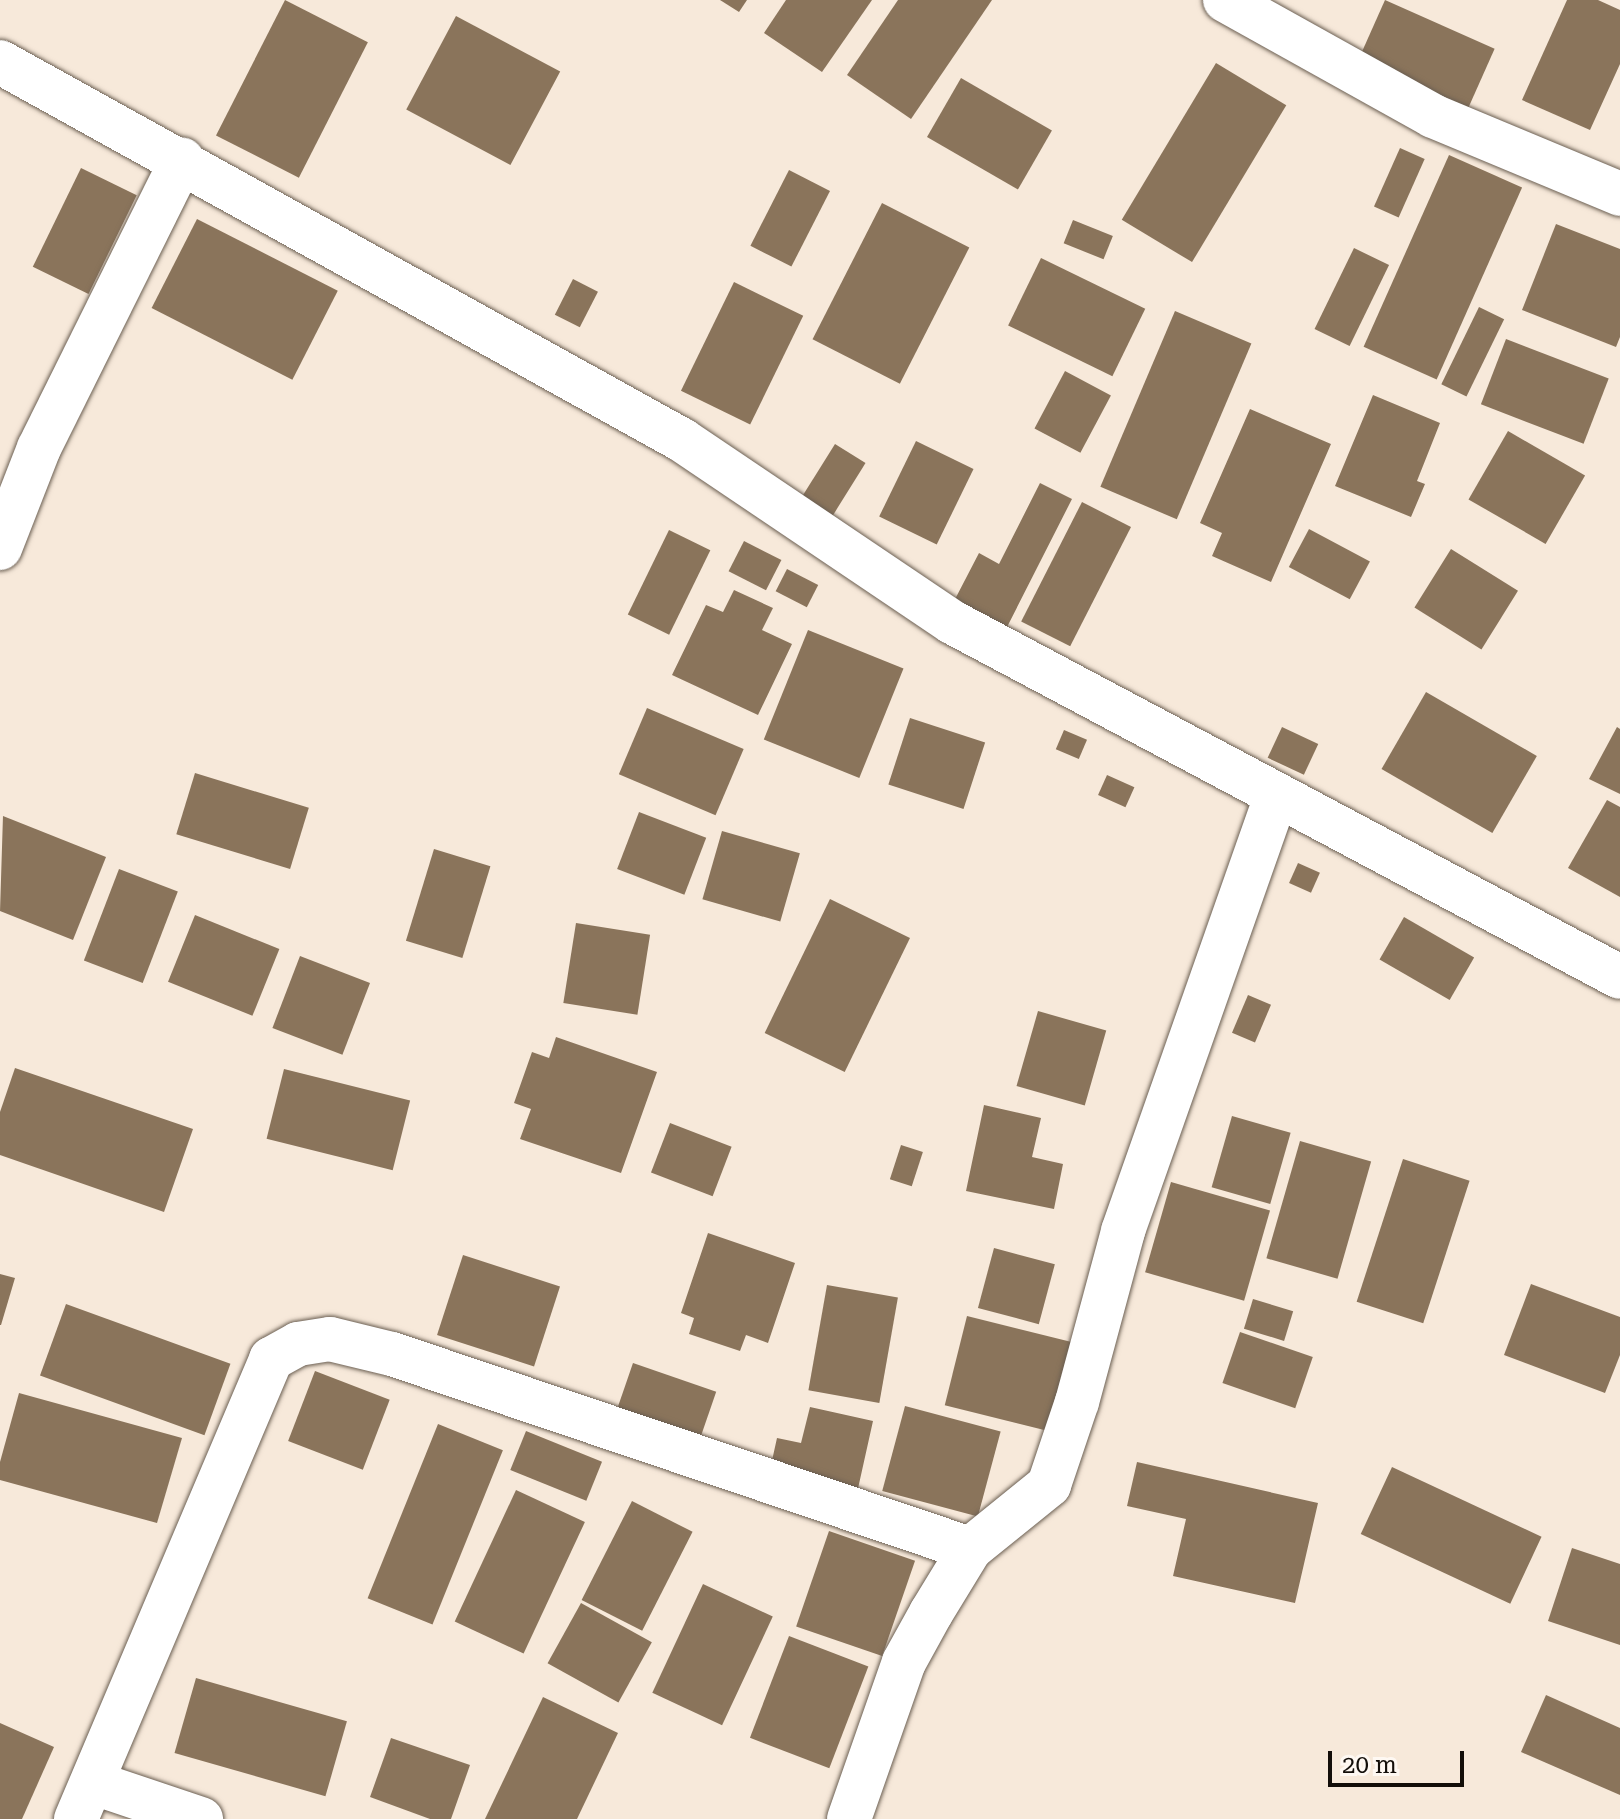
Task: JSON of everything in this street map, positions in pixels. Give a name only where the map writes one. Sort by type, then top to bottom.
[{"type":"street","points":[[1225,0],[1433,116],[1620,194]]},
{"type":"street","points":[[0,62],[182,160],[682,440],[952,622],[1620,977]]},
{"type":"street","points":[[0,548],[39,448],[182,160]]},
{"type":"street","points":[[849,1819],[904,1662],[970,1549],[1049,1485],[1077,1402],[1123,1231],[1276,796]]},
{"type":"street","points":[[201,1819],[85,1801],[271,1359],[298,1344],[330,1339],[392,1354],[970,1549]]},
{"type":"building","points":[[285,0],[368,42],[299,178],[216,135]]},
{"type":"building","points":[[720,0],[747,0],[739,12]]},
{"type":"building","points":[[786,0],[872,0],[822,72],[764,33]]},
{"type":"building","points":[[898,0],[992,0],[911,119],[847,75]]},
{"type":"building","points":[[1385,0],[1495,49],[1467,110],[1358,61]]},
{"type":"building","points":[[1567,0],[1598,0],[1620,10],[1620,64],[1590,130],[1522,100]]},
{"type":"building","points":[[456,16],[560,71],[510,165],[406,110]]},
{"type":"building","points":[[1216,63],[1286,105],[1192,262],[1122,220]]},
{"type":"building","points":[[961,78],[1052,130],[1018,189],[927,137]]},
{"type":"building","points":[[1400,148],[1425,159],[1399,217],[1374,206]]},
{"type":"building","points":[[1449,155],[1522,188],[1437,379],[1364,347]]},
{"type":"building","points":[[81,168],[137,195],[89,294],[33,267]]},
{"type":"building","points":[[789,170],[830,191],[791,267],[750,246]]},
{"type":"building","points":[[882,203],[969,247],[900,384],[813,339]]},
{"type":"building","points":[[197,219],[338,291],[292,380],[152,308]]},
{"type":"building","points":[[1073,220],[1113,236],[1104,259],[1064,243]]},
{"type":"building","points":[[1556,224],[1620,249],[1620,337],[1616,347],[1522,310]]},
{"type":"building","points":[[1354,248],[1389,265],[1350,346],[1315,329]]},
{"type":"building","points":[[1041,258],[1145,309],[1112,376],[1008,325]]},
{"type":"building","points":[[573,279],[598,292],[580,327],[555,315]]},
{"type":"building","points":[[734,282],[803,316],[750,425],[681,391]]},
{"type":"building","points":[[1479,307],[1504,319],[1466,397],[1441,384]]},
{"type":"building","points":[[1175,311],[1251,343],[1177,519],[1100,487]]},
{"type":"building","points":[[1506,339],[1609,378],[1584,444],[1481,404]]},
{"type":"building","points":[[1065,371],[1111,395],[1080,453],[1034,428]]},
{"type":"building","points":[[1373,395],[1440,423],[1417,481],[1425,484],[1411,517],[1335,486]]},
{"type":"building","points":[[1250,409],[1331,444],[1271,582],[1212,556],[1222,533],[1200,523]]},
{"type":"building","points":[[1508,431],[1585,476],[1546,544],[1468,499]]},
{"type":"building","points":[[916,441],[974,469],[937,545],[879,516]]},
{"type":"building","points":[[835,444],[866,463],[833,516],[802,497]]},
{"type":"building","points":[[1040,483],[1072,499],[1005,631],[952,605],[979,553],[999,564]]},
{"type":"building","points":[[1082,502],[1131,527],[1070,646],[1021,621]]},
{"type":"building","points":[[1309,529],[1370,561],[1350,599],[1289,567]]},
{"type":"building","points":[[669,530],[710,550],[669,635],[628,614]]},
{"type":"building","points":[[744,541],[781,560],[766,590],[729,571]]},
{"type":"building","points":[[1451,549],[1518,591],[1481,649],[1414,608]]},
{"type":"building","points":[[787,569],[818,585],[807,607],[776,591]]},
{"type":"building","points":[[734,590],[773,608],[762,630],[792,644],[758,715],[672,675],[706,605],[723,612]]},
{"type":"building","points":[[808,630],[903,669],[859,778],[764,739]]},
{"type":"building","points":[[1426,692],[1537,756],[1492,833],[1382,769]]},
{"type":"building","points":[[647,708],[744,749],[716,815],[619,774]]},
{"type":"building","points":[[910,718],[985,742],[964,809],[888,785]]},
{"type":"building","points":[[1282,727],[1318,744],[1304,775],[1268,758]]},
{"type":"building","points":[[1617,727],[1620,729],[1620,794],[1589,779]]},
{"type":"building","points":[[1064,730],[1087,740],[1079,759],[1056,749]]},
{"type":"building","points":[[195,773],[309,808],[290,869],[176,834]]},
{"type":"building","points":[[1107,775],[1134,787],[1125,807],[1098,795]]},
{"type":"building","points":[[1607,800],[1620,807],[1620,897],[1568,868]]},
{"type":"building","points":[[639,812],[706,838],[684,895],[617,869]]},
{"type":"building","points":[[3,816],[106,857],[73,940],[0,911]]},
{"type":"building","points":[[722,831],[800,853],[780,922],[702,899]]},
{"type":"building","points":[[434,849],[490,866],[462,958],[406,941]]},
{"type":"building","points":[[1298,863],[1320,873],[1311,893],[1289,883]]},
{"type":"building","points":[[119,869],[178,892],[143,983],[84,960]]},
{"type":"building","points":[[830,899],[910,938],[845,1072],[765,1033]]},
{"type":"building","points":[[195,915],[279,949],[252,1016],[168,982]]},
{"type":"building","points":[[1404,917],[1474,958],[1450,1000],[1380,959]]},
{"type":"building","points":[[576,923],[650,935],[637,1015],[563,1003]]},
{"type":"building","points":[[300,956],[370,983],[342,1055],[272,1028]]},
{"type":"building","points":[[1248,995],[1271,1005],[1255,1043],[1232,1033]]},
{"type":"building","points":[[1038,1011],[1106,1031],[1085,1106],[1017,1086]]},
{"type":"building","points":[[556,1037],[657,1072],[621,1173],[520,1139],[531,1109],[514,1103],[532,1052],[549,1058]]},
{"type":"building","points":[[15,1068],[193,1129],[164,1212],[0,1155],[0,1112]]},
{"type":"building","points":[[284,1069],[410,1100],[393,1170],[267,1139]]},
{"type":"building","points":[[984,1105],[1041,1118],[1032,1157],[1063,1164],[1054,1209],[966,1191]]},
{"type":"building","points":[[1232,1116],[1291,1133],[1270,1204],[1212,1187]]},
{"type":"building","points":[[670,1123],[732,1147],[713,1196],[651,1172]]},
{"type":"building","points":[[1300,1141],[1371,1161],[1338,1279],[1266,1258]]},
{"type":"building","points":[[901,1145],[923,1152],[912,1186],[890,1179]]},
{"type":"building","points":[[1403,1159],[1470,1181],[1423,1323],[1357,1302]]},
{"type":"building","points":[[1171,1182],[1270,1210],[1244,1301],[1145,1272]]},
{"type":"building","points":[[708,1233],[795,1263],[768,1343],[746,1335],[740,1351],[689,1334],[694,1318],[681,1313]]},
{"type":"building","points":[[994,1248],[1055,1264],[1039,1324],[978,1308]]},
{"type":"building","points":[[463,1255],[560,1287],[534,1366],[437,1335]]},
{"type":"building","points":[[0,1274],[15,1278],[1,1325],[0,1325]]},
{"type":"building","points":[[1531,1284],[1620,1317],[1620,1355],[1605,1393],[1504,1355]]},
{"type":"building","points":[[827,1285],[898,1298],[879,1403],[808,1390]]},
{"type":"building","points":[[1253,1299],[1293,1311],[1284,1341],[1244,1329]]},
{"type":"building","points":[[66,1304],[230,1364],[204,1435],[40,1375]]},
{"type":"building","points":[[967,1316],[1080,1344],[1057,1433],[945,1405]]},
{"type":"building","points":[[1240,1332],[1313,1357],[1295,1408],[1222,1383]]},
{"type":"building","points":[[633,1363],[716,1392],[697,1447],[614,1419]]},
{"type":"building","points":[[315,1371],[390,1400],[363,1470],[288,1441]]},
{"type":"building","points":[[19,1393],[182,1438],[157,1523],[0,1480],[0,1462]]},
{"type":"building","points":[[905,1406],[1001,1432],[978,1517],[882,1491]]},
{"type":"building","points":[[810,1407],[873,1421],[857,1493],[769,1474],[777,1438],[801,1443]]},
{"type":"building","points":[[438,1424],[503,1450],[432,1625],[368,1598]]},
{"type":"building","points":[[526,1431],[602,1462],[586,1501],[510,1470]]},
{"type":"building","points":[[1137,1462],[1318,1503],[1295,1603],[1173,1576],[1186,1519],[1127,1506]]},
{"type":"building","points":[[1392,1467],[1542,1537],[1510,1604],[1361,1534]]},
{"type":"building","points":[[516,1490],[585,1522],[524,1654],[455,1621]]},
{"type":"building","points":[[632,1501],[693,1532],[642,1631],[582,1600]]},
{"type":"building","points":[[829,1531],[915,1561],[882,1656],[796,1626]]},
{"type":"building","points":[[1572,1548],[1620,1564],[1620,1645],[1548,1621]]},
{"type":"building","points":[[703,1584],[773,1617],[722,1725],[652,1693]]},
{"type":"building","points":[[581,1603],[652,1642],[618,1703],[548,1663]]},
{"type":"building","points":[[789,1636],[868,1666],[829,1768],[750,1738]]},
{"type":"building","points":[[196,1678],[347,1721],[325,1796],[175,1753]]},
{"type":"building","points":[[1546,1695],[1620,1728],[1620,1795],[1521,1752]]},
{"type":"building","points":[[543,1697],[618,1733],[577,1819],[485,1819]]},
{"type":"building","points":[[0,1723],[54,1747],[22,1819],[0,1819]]},
{"type":"building","points":[[391,1738],[470,1765],[451,1819],[430,1819],[370,1797]]}]
